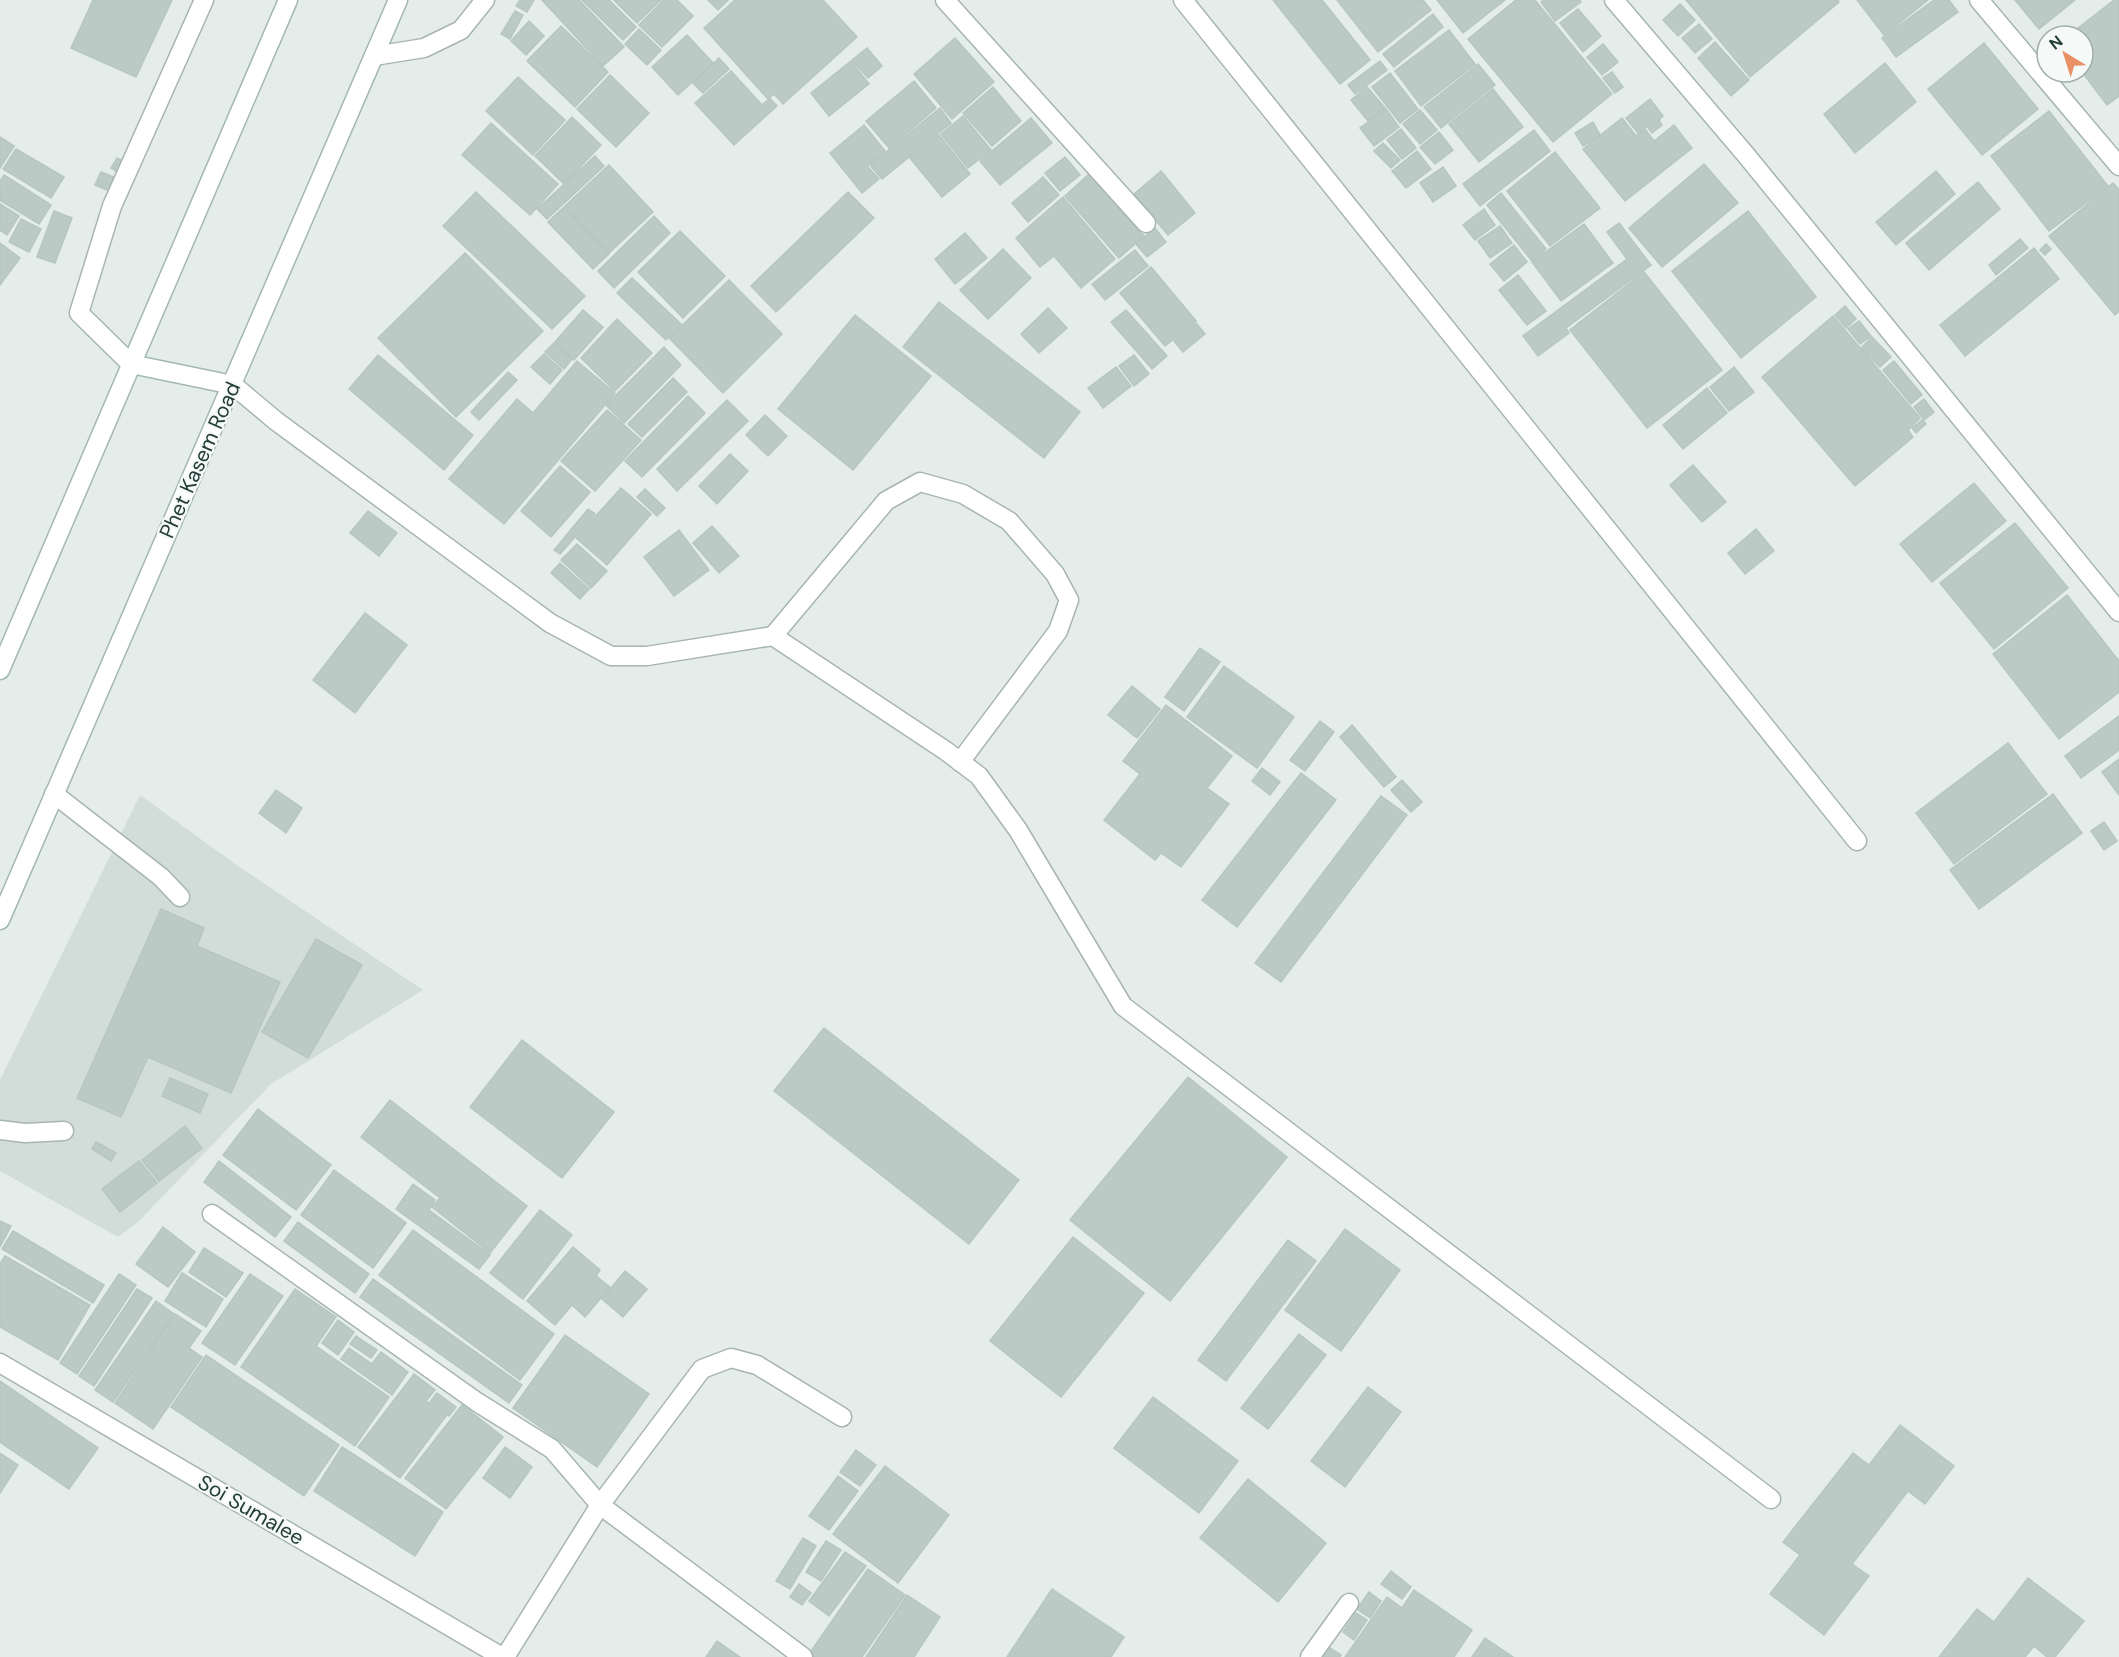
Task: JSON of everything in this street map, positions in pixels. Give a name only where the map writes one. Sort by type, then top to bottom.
[{"type":"street","points":[[204,0],[112,206],[79,314],[131,364],[233,385],[276,421],[550,622],[611,656],[647,656],[773,636],[886,501],[920,482],[963,494],[1009,521],[1054,574],[1069,600],[1058,631],[960,762]]},
{"type":"street","points":[[0,670],[288,0]]},
{"type":"street","name":"Phet Kasem Road","points":[[0,920],[398,0]]},
{"type":"street","points":[[374,56],[424,48],[462,30],[485,0]]},
{"type":"street","points":[[945,0],[1146,224]]},
{"type":"street","points":[[1183,0],[1857,841]]},
{"type":"street","points":[[1614,0],[1746,155],[2119,612]]},
{"type":"street","points":[[1978,0],[2119,166]]},
{"type":"street","points":[[773,636],[979,776],[1018,830],[1123,1006],[1771,1499]]},
{"type":"street","points":[[54,794],[161,878],[180,897]]},
{"type":"street","points":[[0,1130],[64,1131]]},
{"type":"street","points":[[212,1214],[477,1402],[552,1449],[600,1505],[803,1657]]},
{"type":"street","points":[[503,1657],[600,1505],[702,1369],[731,1358],[757,1365],[842,1417]]},
{"type":"street","name":"Soi Sumalee","points":[[0,1364],[503,1657]]},
{"type":"street","points":[[1310,1657],[1349,1603]]},
{"type":"shaded area","points":[[140,795],[238,866],[423,990],[271,1084],[138,1222],[118,1237],[0,1171],[0,1080]]},
{"type":"building","points":[[93,0],[172,0],[136,77],[71,48]]},
{"type":"building","points":[[520,0],[534,0],[527,12],[516,6]]},
{"type":"building","points":[[542,0],[579,0],[624,47],[603,66]]},
{"type":"building","points":[[582,0],[609,0],[636,27],[623,40]]},
{"type":"building","points":[[614,0],[661,0],[637,23]]},
{"type":"building","points":[[664,0],[677,0],[693,16],[662,47],[639,25]]},
{"type":"building","points":[[708,0],[728,0],[718,10]]},
{"type":"building","points":[[735,0],[823,0],[857,37],[783,104],[774,94],[768,99],[704,28]]},
{"type":"building","points":[[1273,0],[1322,0],[1370,60],[1340,84]]},
{"type":"building","points":[[1337,0],[1423,0],[1431,10],[1378,52]]},
{"type":"building","points":[[1437,0],[1505,0],[1463,33]]},
{"type":"building","points":[[1516,0],[1535,0],[1612,94],[1553,142],[1468,39]]},
{"type":"building","points":[[1544,0],[1580,0],[1581,2],[1555,21],[1541,2]]},
{"type":"building","points":[[1686,0],[1838,0],[1839,2],[1750,77]]},
{"type":"building","points":[[1857,0],[1928,0],[1884,35]]},
{"type":"building","points":[[1934,0],[1949,0],[1958,12],[1896,57],[1882,38]]},
{"type":"building","points":[[2015,0],[2075,0],[2045,24],[2035,24]]},
{"type":"building","points":[[2114,0],[2119,0],[2119,96],[2107,105],[2091,84],[2095,84],[2095,24],[2083,24]]},
{"type":"building","points":[[1680,4],[1695,20],[1678,36],[1663,20]]},
{"type":"building","points":[[1578,9],[1601,36],[1583,52],[1560,23]]},
{"type":"building","points":[[515,11],[523,15],[510,39],[501,34]]},
{"type":"building","points":[[1433,14],[1443,27],[1394,67],[1383,54]]},
{"type":"building","points":[[529,21],[544,36],[526,55],[511,41]]},
{"type":"building","points":[[1699,24],[1712,39],[1695,53],[1682,38]]},
{"type":"building","points":[[561,26],[608,72],[575,107],[527,61]]},
{"type":"building","points":[[639,29],[661,50],[647,65],[625,44]]},
{"type":"building","points":[[1449,30],[1475,64],[1421,106],[1395,71]]},
{"type":"building","points":[[687,35],[713,63],[678,95],[652,67]]},
{"type":"building","points":[[955,38],[994,82],[952,119],[914,74]]},
{"type":"building","points":[[1715,42],[1749,80],[1731,96],[1698,58]]},
{"type":"building","points":[[1984,43],[2038,109],[1982,155],[1928,89]]},
{"type":"building","points":[[1603,44],[1618,62],[1602,75],[1587,57]]},
{"type":"building","points":[[867,48],[882,66],[868,78],[852,60]]},
{"type":"building","points":[[719,58],[729,69],[703,93],[693,83]]},
{"type":"building","points":[[851,61],[869,84],[829,116],[811,93]]},
{"type":"building","points":[[1380,61],[1387,70],[1355,94],[1348,85]]},
{"type":"building","points":[[1885,63],[1916,102],[1855,153],[1824,114]]},
{"type":"building","points":[[1478,64],[1495,85],[1441,128],[1424,107]]},
{"type":"building","points":[[731,71],[762,105],[770,98],[777,106],[734,145],[695,103]]},
{"type":"building","points":[[1612,72],[1623,87],[1615,93],[1603,78]]},
{"type":"building","points":[[1390,73],[1418,109],[1400,123],[1372,87]]},
{"type":"building","points":[[610,75],[649,113],[616,147],[577,109]]},
{"type":"building","points":[[518,77],[565,120],[533,155],[486,111]]},
{"type":"building","points":[[914,81],[936,108],[889,148],[866,121]]},
{"type":"building","points":[[993,87],[1021,121],[992,146],[963,113]]},
{"type":"building","points":[[1367,87],[1385,108],[1368,121],[1351,100]]},
{"type":"building","points":[[1493,89],[1523,127],[1479,162],[1449,124]]},
{"type":"building","points":[[1650,99],[1663,116],[1659,120],[1662,125],[1652,133],[1647,126],[1638,133],[1626,118]]},
{"type":"building","points":[[940,108],[951,123],[882,179],[870,165]]},
{"type":"building","points":[[1386,109],[1399,127],[1374,146],[1360,128]]},
{"type":"building","points":[[1420,110],[1437,130],[1420,144],[1403,124]]},
{"type":"building","points":[[2049,111],[2108,186],[2049,231],[1991,156]]},
{"type":"building","points":[[963,116],[991,150],[968,168],[941,134]]},
{"type":"building","points":[[572,117],[601,145],[564,184],[535,156]]},
{"type":"building","points":[[1031,118],[1052,143],[1000,185],[980,161]]},
{"type":"building","points":[[1622,118],[1636,136],[1645,129],[1654,141],[1674,125],[1692,148],[1625,201],[1583,149]]},
{"type":"building","points":[[1593,122],[1600,135],[1583,146],[1575,133]]},
{"type":"building","points":[[491,123],[558,184],[530,215],[462,155]]},
{"type":"building","points":[[864,125],[885,151],[867,166],[879,179],[862,193],[830,153]]},
{"type":"building","points":[[1401,129],[1416,148],[1402,159],[1387,140]]},
{"type":"building","points":[[1534,130],[1550,151],[1480,206],[1463,184]]},
{"type":"building","points":[[1439,132],[1453,150],[1435,164],[1420,147]]},
{"type":"building","points":[[939,135],[970,174],[942,197],[910,158]]},
{"type":"building","points":[[0,137],[14,146],[0,168]]},
{"type":"building","points":[[1383,143],[1400,160],[1391,168],[1374,151]]},
{"type":"building","points":[[16,149],[64,177],[51,198],[3,169]]},
{"type":"building","points":[[1417,151],[1431,169],[1406,188],[1392,171]]},
{"type":"building","points":[[1555,152],[1600,208],[1550,246],[1507,191]]},
{"type":"building","points":[[595,156],[604,166],[547,219],[537,209]]},
{"type":"building","points":[[1065,157],[1080,175],[1060,191],[1045,173]]},
{"type":"building","points":[[117,158],[128,164],[122,175],[111,168]]},
{"type":"building","points":[[1704,164],[1738,203],[1662,267],[1629,228]]},
{"type":"building","points":[[609,165],[653,212],[609,253],[565,206]]},
{"type":"building","points":[[1443,167],[1456,186],[1433,202],[1420,183]]},
{"type":"building","points":[[1161,171],[1195,213],[1168,235],[1134,194]]},
{"type":"building","points":[[1936,171],[1955,194],[1896,245],[1876,222]]},
{"type":"building","points":[[101,172],[118,179],[112,192],[95,185]]},
{"type":"building","points":[[1089,174],[1144,236],[1119,258],[1065,196]]},
{"type":"building","points":[[4,175],[51,205],[39,224],[0,200],[0,181]]},
{"type":"building","points":[[1043,177],[1059,195],[1028,222],[1012,203]]},
{"type":"building","points":[[1978,182],[2000,209],[1929,270],[1906,243]]},
{"type":"building","points":[[2113,183],[2119,190],[2119,311],[2115,315],[2049,236]]},
{"type":"building","points":[[476,192],[585,296],[552,329],[443,226]]},
{"type":"building","points":[[848,192],[874,218],[776,312],[751,286]]},
{"type":"building","points":[[1501,193],[1546,249],[1532,261],[1487,205]]},
{"type":"building","points":[[1063,197],[1115,259],[1081,288],[1054,256],[1040,267],[1016,238]]},
{"type":"building","points":[[0,204],[19,216],[7,235],[0,230]]},
{"type":"building","points":[[564,207],[609,254],[593,269],[548,222]]},
{"type":"building","points":[[1484,209],[1495,225],[1475,240],[1463,225]]},
{"type":"building","points":[[54,211],[72,218],[55,263],[37,257]]},
{"type":"building","points":[[1748,211],[1816,297],[1741,358],[1672,271]]},
{"type":"building","points":[[654,216],[670,233],[614,288],[598,271]]},
{"type":"building","points":[[21,219],[41,229],[29,252],[9,242]]},
{"type":"building","points":[[1619,223],[1651,265],[1566,328],[1569,333],[1538,356],[1523,336],[1627,259],[1607,232]]},
{"type":"building","points":[[1584,224],[1613,263],[1561,301],[1532,262]]},
{"type":"building","points":[[1500,226],[1512,243],[1490,258],[1478,241]]},
{"type":"building","points":[[1155,228],[1166,242],[1147,257],[1136,244]]},
{"type":"building","points":[[680,231],[725,276],[683,318],[638,272]]},
{"type":"building","points":[[965,233],[987,258],[955,284],[935,259]]},
{"type":"building","points":[[2020,239],[2028,248],[1996,275],[1989,265]]},
{"type":"building","points":[[0,243],[20,258],[0,285]]},
{"type":"building","points":[[2046,244],[2051,249],[2045,255],[2040,250]]},
{"type":"building","points":[[1514,245],[1527,262],[1504,281],[1490,264]]},
{"type":"building","points":[[2034,248],[2059,279],[1965,356],[1940,325]]},
{"type":"building","points":[[1003,249],[1031,278],[988,319],[960,290]]},
{"type":"building","points":[[1135,250],[1148,266],[1105,300],[1092,284]]},
{"type":"building","points":[[465,253],[543,331],[456,417],[378,338]]},
{"type":"building","points":[[1151,267],[1196,321],[1165,346],[1120,293]]},
{"type":"building","points":[[1644,272],[1722,370],[1647,428],[1570,330]]},
{"type":"building","points":[[1518,275],[1546,311],[1527,325],[1499,290]]},
{"type":"building","points":[[632,278],[681,324],[666,340],[617,293]]},
{"type":"building","points":[[729,280],[782,334],[723,393],[669,338]]},
{"type":"building","points":[[939,302],[1080,412],[1044,458],[903,347]]},
{"type":"building","points":[[1845,306],[1856,319],[1846,328],[1835,315]]},
{"type":"building","points":[[1048,308],[1067,328],[1039,353],[1021,334]]},
{"type":"building","points":[[583,310],[603,327],[574,360],[555,342]]},
{"type":"building","points":[[1126,310],[1167,356],[1152,369],[1111,322]]},
{"type":"building","points":[[855,315],[931,376],[853,470],[778,409]]},
{"type":"building","points":[[1833,316],[1920,418],[1908,430],[1913,437],[1855,486],[1762,377]]},
{"type":"building","points":[[617,319],[652,353],[615,391],[581,358]]},
{"type":"building","points":[[1859,321],[1871,336],[1860,344],[1848,329]]},
{"type":"building","points":[[1196,323],[1205,334],[1183,352],[1174,341]]},
{"type":"building","points":[[1872,337],[1891,357],[1880,367],[1861,348]]},
{"type":"building","points":[[554,343],[572,359],[564,369],[545,352]]},
{"type":"building","points":[[664,347],[681,365],[624,423],[606,405]]},
{"type":"building","points":[[544,354],[562,370],[550,384],[531,367]]},
{"type":"building","points":[[378,355],[473,435],[444,470],[349,389]]},
{"type":"building","points":[[1134,355],[1149,374],[1134,386],[1119,366]]},
{"type":"building","points":[[577,361],[615,393],[504,524],[449,479],[517,399],[533,413]]},
{"type":"building","points":[[1894,361],[1922,395],[1911,404],[1883,370]]},
{"type":"building","points":[[1116,367],[1131,386],[1103,408],[1088,388]]},
{"type":"building","points":[[1734,367],[1754,392],[1729,411],[1710,387]]},
{"type":"building","points":[[508,372],[517,380],[479,420],[471,412]]},
{"type":"building","points":[[673,378],[687,392],[642,437],[628,424]]},
{"type":"building","points":[[1707,388],[1727,413],[1683,449],[1663,425]]},
{"type":"building","points":[[688,396],[705,413],[642,477],[625,461]]},
{"type":"building","points":[[1924,399],[1934,412],[1924,420],[1914,407]]},
{"type":"building","points":[[727,400],[748,421],[677,491],[657,469]]},
{"type":"building","points":[[607,410],[641,440],[595,491],[561,461]]},
{"type":"building","points":[[765,415],[787,436],[768,456],[746,435]]},
{"type":"building","points":[[1922,420],[1926,424],[1916,433],[1912,428]]},
{"type":"building","points":[[730,454],[748,471],[717,504],[699,486]]},
{"type":"building","points":[[1693,465],[1726,502],[1702,522],[1670,485]]},
{"type":"building","points":[[560,466],[590,492],[551,537],[521,511]]},
{"type":"building","points":[[1974,483],[2006,521],[1932,582],[1900,544]]},
{"type":"building","points":[[621,488],[651,514],[607,565],[576,538]]},
{"type":"building","points":[[645,489],[665,508],[657,516],[637,497]]},
{"type":"building","points":[[588,509],[595,514],[560,554],[554,550]]},
{"type":"building","points":[[368,511],[397,533],[379,556],[350,533]]},
{"type":"building","points":[[2015,523],[2068,588],[1994,649],[1940,583]]},
{"type":"building","points":[[712,526],[739,556],[719,573],[693,543]]},
{"type":"building","points":[[1756,529],[1774,551],[1745,574],[1728,553]]},
{"type":"building","points":[[679,530],[709,570],[674,596],[644,557]]},
{"type":"building","points":[[577,544],[607,571],[591,588],[561,560]]},
{"type":"building","points":[[560,563],[589,589],[580,599],[551,573]]},
{"type":"building","points":[[2067,595],[2119,661],[2119,692],[2059,739],[1993,654]]},
{"type":"building","points":[[365,613],[407,645],[355,713],[313,680]]},
{"type":"building","points":[[1200,648],[1220,662],[1184,711],[1165,697]]},
{"type":"building","points":[[1224,666],[1294,717],[1257,768],[1187,717]]},
{"type":"building","points":[[1132,686],[1160,709],[1137,738],[1108,715]]},
{"type":"building","points":[[1166,705],[1232,756],[1207,788],[1229,804],[1181,867],[1161,853],[1155,860],[1104,820],[1140,774],[1123,761]]},
{"type":"building","points":[[2119,716],[2119,750],[2081,778],[2065,756]]},
{"type":"building","points":[[1320,721],[1334,732],[1305,771],[1290,760]]},
{"type":"building","points":[[1352,725],[1396,777],[1384,787],[1340,737]]},
{"type":"building","points":[[2008,743],[2047,794],[1954,864],[1916,813]]},
{"type":"building","points":[[2119,759],[2119,795],[2102,772]]},
{"type":"building","points":[[1262,768],[1280,782],[1270,795],[1252,781]]},
{"type":"building","points":[[1301,773],[1336,800],[1237,927],[1202,900]]},
{"type":"building","points":[[1402,780],[1422,802],[1411,812],[1391,790]]},
{"type":"building","points":[[276,790],[302,808],[286,833],[259,813]]},
{"type":"building","points":[[2053,794],[2082,833],[1979,909],[1950,870]]},
{"type":"building","points":[[1381,796],[1407,815],[1281,982],[1255,963]]},
{"type":"building","points":[[2104,822],[2117,841],[2104,850],[2091,831]]},
{"type":"building","points":[[161,909],[204,928],[197,946],[280,982],[231,1093],[148,1057],[121,1117],[77,1098]]},
{"type":"building","points":[[316,939],[362,965],[308,1058],[262,1032]]},
{"type":"building","points":[[824,1028],[1019,1180],[969,1244],[774,1091]]},
{"type":"building","points":[[522,1040],[614,1112],[562,1178],[470,1107]]},
{"type":"building","points":[[1188,1077],[1287,1157],[1170,1301],[1070,1220]]},
{"type":"building","points":[[170,1078],[208,1094],[200,1113],[162,1096]]},
{"type":"building","points":[[390,1100],[527,1206],[490,1253],[432,1207],[440,1198],[361,1137]]},
{"type":"building","points":[[258,1109],[331,1165],[296,1210],[223,1155]]},
{"type":"building","points":[[185,1126],[202,1148],[159,1181],[142,1160]]},
{"type":"building","points":[[96,1142],[116,1153],[111,1161],[92,1149]]},
{"type":"building","points":[[139,1161],[157,1183],[120,1212],[102,1189]]},
{"type":"building","points":[[219,1161],[291,1217],[275,1237],[204,1182]]},
{"type":"building","points":[[334,1170],[406,1223],[373,1268],[301,1215]]},
{"type":"building","points":[[413,1184],[435,1200],[429,1210],[490,1255],[479,1269],[396,1209]]},
{"type":"building","points":[[540,1210],[572,1235],[523,1299],[490,1273]]},
{"type":"building","points":[[0,1221],[11,1226],[0,1247]]},
{"type":"building","points":[[298,1222],[369,1274],[355,1293],[284,1241]]},
{"type":"building","points":[[163,1227],[195,1252],[168,1287],[136,1264]]},
{"type":"building","points":[[1345,1229],[1400,1270],[1341,1351],[1285,1310]]},
{"type":"building","points":[[413,1230],[554,1334],[520,1380],[379,1275]]},
{"type":"building","points":[[13,1231],[104,1285],[93,1303],[2,1249]]},
{"type":"building","points":[[1073,1237],[1144,1293],[1061,1397],[990,1341]]},
{"type":"building","points":[[1288,1240],[1316,1261],[1226,1381],[1198,1360]]},
{"type":"building","points":[[573,1247],[600,1270],[596,1276],[610,1287],[585,1317],[572,1305],[555,1325],[527,1301]]},
{"type":"building","points":[[204,1248],[243,1273],[226,1297],[189,1272]]},
{"type":"building","points":[[5,1256],[90,1305],[58,1360],[0,1327],[0,1264]]},
{"type":"building","points":[[625,1271],[647,1289],[623,1317],[602,1299]]},
{"type":"building","points":[[182,1273],[223,1299],[206,1327],[165,1301]]},
{"type":"building","points":[[119,1274],[136,1285],[77,1374],[60,1363]]},
{"type":"building","points":[[250,1274],[283,1296],[235,1365],[202,1343]]},
{"type":"building","points":[[373,1279],[522,1385],[509,1403],[360,1297]]},
{"type":"building","points":[[137,1289],[152,1298],[94,1386],[79,1376]]},
{"type":"building","points":[[295,1289],[336,1317],[316,1346],[389,1397],[355,1446],[241,1367]]},
{"type":"building","points":[[156,1301],[174,1314],[113,1402],[95,1390]]},
{"type":"building","points":[[175,1314],[201,1331],[189,1348],[202,1357],[153,1429],[115,1403]]},
{"type":"building","points":[[338,1320],[354,1332],[338,1355],[322,1343]]},
{"type":"building","points":[[1299,1334],[1326,1355],[1268,1429],[1241,1408]]},
{"type":"building","points":[[565,1335],[649,1394],[597,1467],[513,1408]]},
{"type":"building","points":[[356,1336],[377,1350],[371,1358],[350,1344]]},
{"type":"building","points":[[349,1348],[372,1364],[381,1352],[408,1372],[392,1395],[341,1359]]},
{"type":"building","points":[[206,1355],[339,1445],[304,1496],[171,1407]]},
{"type":"building","points":[[414,1374],[435,1390],[426,1401],[446,1416],[400,1478],[358,1447]]},
{"type":"building","points":[[0,1381],[98,1448],[69,1489],[0,1442]]},
{"type":"building","points":[[1368,1387],[1401,1412],[1345,1487],[1311,1461]]},
{"type":"building","points":[[437,1393],[456,1407],[449,1416],[430,1402]]},
{"type":"building","points":[[1153,1397],[1238,1461],[1199,1513],[1114,1448]]},
{"type":"building","points":[[462,1405],[503,1437],[446,1509],[405,1478]]},
{"type":"building","points":[[1900,1425],[1954,1466],[1925,1504],[1908,1491],[1852,1564],[1869,1576],[1824,1635],[1770,1594],[1800,1555],[1783,1542],[1853,1453],[1869,1465]]},
{"type":"building","points":[[342,1447],[443,1512],[415,1556],[314,1491]]},
{"type":"building","points":[[505,1447],[532,1467],[510,1498],[483,1478]]},
{"type":"building","points":[[856,1450],[876,1465],[860,1486],[840,1472]]},
{"type":"building","points":[[0,1453],[18,1465],[0,1493]]},
{"type":"building","points":[[885,1466],[949,1515],[898,1583],[833,1534]]},
{"type":"building","points":[[838,1476],[858,1491],[829,1530],[809,1516]]},
{"type":"building","points":[[1248,1479],[1326,1543],[1278,1602],[1200,1538]]},
{"type":"building","points":[[803,1538],[816,1546],[790,1589],[776,1581]]},
{"type":"building","points":[[826,1541],[841,1550],[821,1581],[806,1572]]},
{"type":"building","points":[[845,1552],[866,1566],[829,1616],[809,1601]]},
{"type":"building","points":[[868,1569],[905,1595],[862,1657],[814,1657],[809,1654]]},
{"type":"building","points":[[1391,1571],[1411,1587],[1402,1599],[1381,1584]]},
{"type":"building","points":[[2028,1578],[2084,1621],[2055,1657],[2047,1657],[2034,1646],[2025,1657],[1939,1657],[1977,1609],[1994,1622]]},
{"type":"building","points":[[799,1584],[811,1593],[802,1605],[790,1597]]},
{"type":"building","points":[[1052,1589],[1124,1637],[1111,1657],[1007,1657]]},
{"type":"building","points":[[1414,1590],[1472,1630],[1454,1657],[1345,1657],[1387,1597],[1402,1608]]},
{"type":"building","points":[[1369,1592],[1381,1601],[1370,1618],[1357,1609]]},
{"type":"building","points":[[907,1595],[940,1617],[914,1657],[866,1657]]},
{"type":"building","points":[[1356,1613],[1367,1620],[1354,1640],[1343,1632]]},
{"type":"building","points":[[1485,1638],[1513,1657],[1472,1657]]},
{"type":"building","points":[[717,1641],[740,1657],[706,1657]]},
{"type":"building","points":[[1327,1646],[1341,1655],[1340,1657],[1320,1657]]}]
